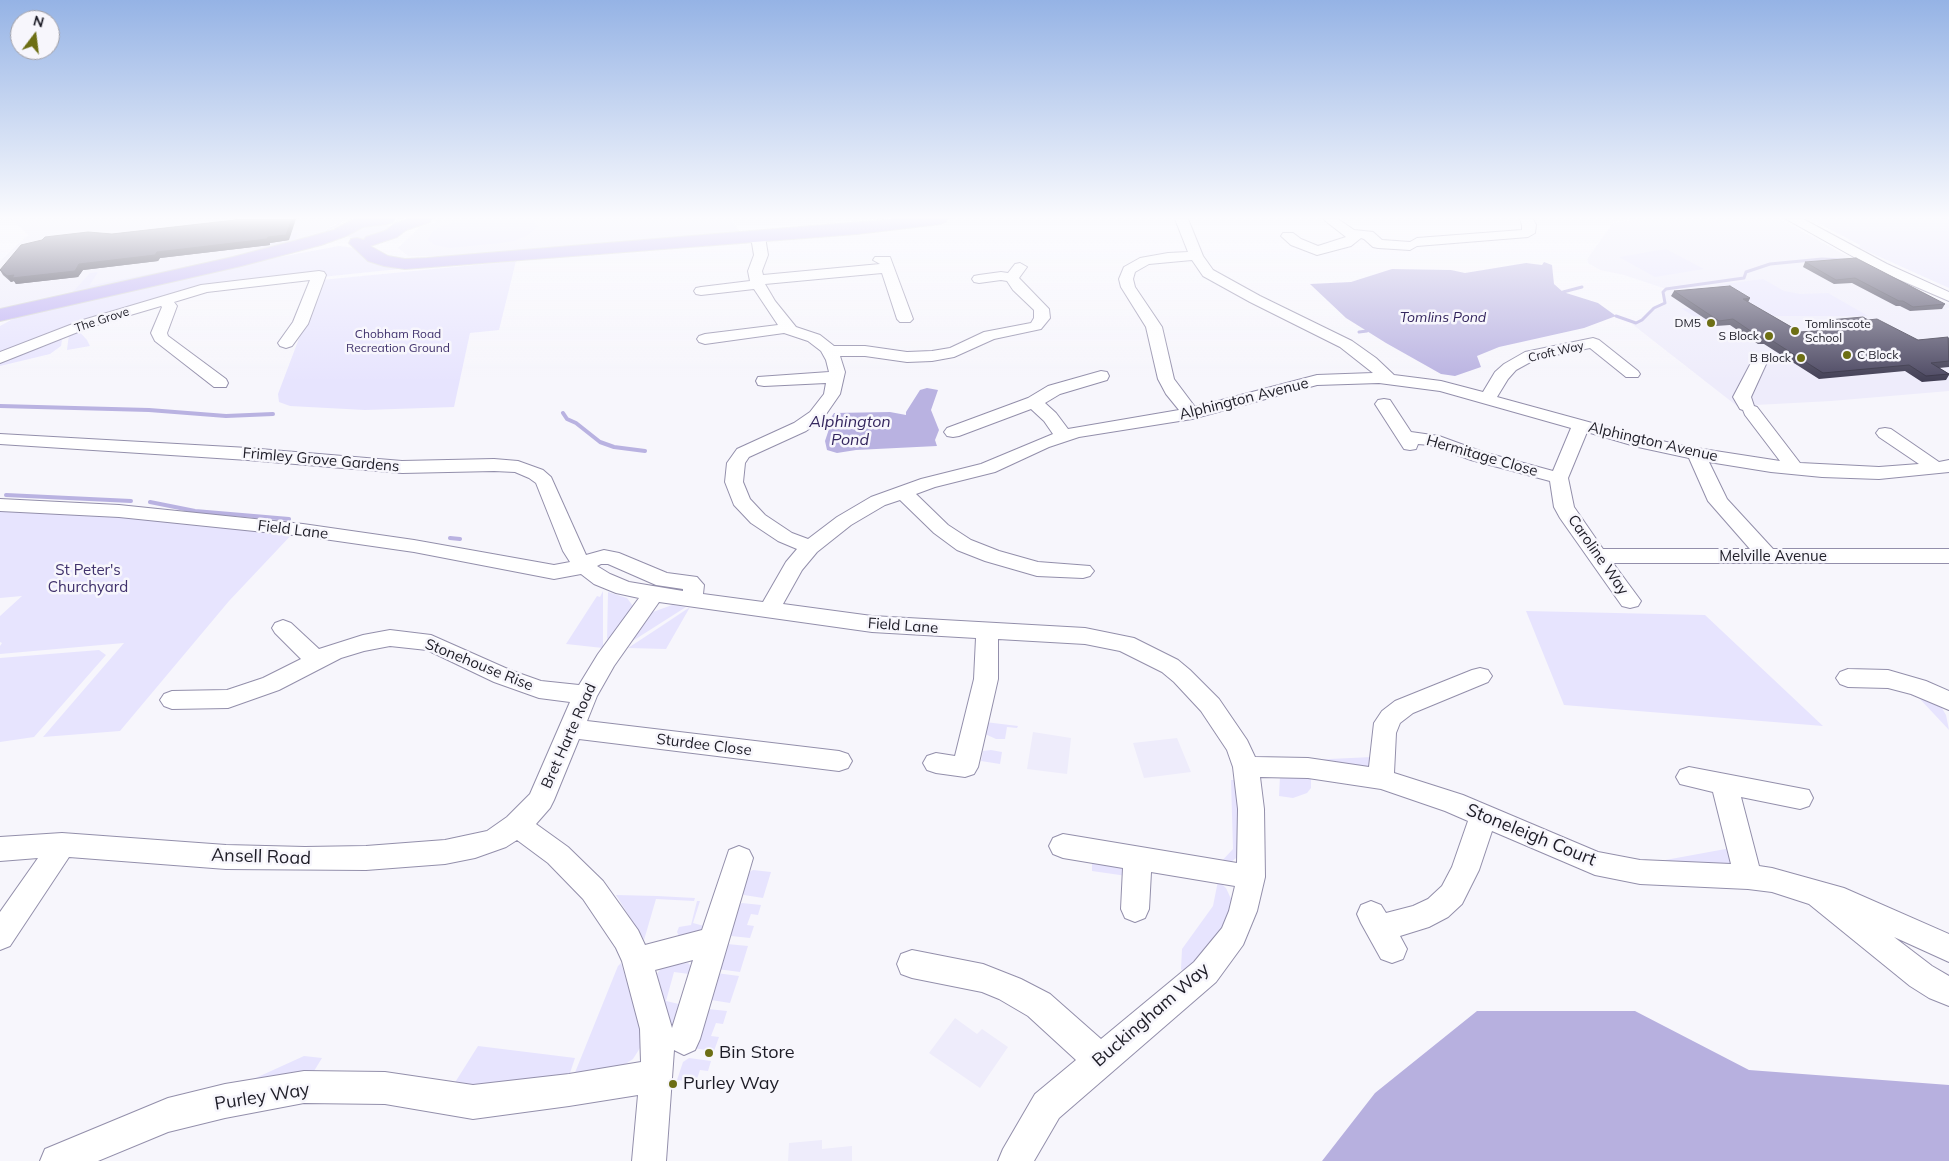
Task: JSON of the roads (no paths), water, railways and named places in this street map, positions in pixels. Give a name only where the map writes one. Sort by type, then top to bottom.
[{"type":"main road","points":[[2,317],[186,273]]},
{"type":"main road","points":[[2,317],[86,296]]},
{"type":"street","points":[[756,273],[758,282],[768,303],[791,330]]},
{"type":"street","points":[[701,292],[822,273]]},
{"type":"street","points":[[885,273],[905,319]]},
{"type":"street","points":[[979,279],[1015,273]]},
{"type":"street","points":[[830,351],[865,351],[907,357],[932,356],[954,352],[990,335],[1036,326],[1042,318],[1042,309],[1018,287],[1016,273]]},
{"type":"street","points":[[1128,273],[1126,279],[1128,287],[1154,327],[1169,384],[1198,415]]},
{"type":"street","points":[[1208,273],[1261,302],[1346,344],[1371,371]]},
{"type":"street","points":[[1896,273],[1949,297]]},
{"type":"street","name":"The Grove","points":[[242,295],[319,275],[300,324],[286,343]]},
{"type":"street","name":"The Grove","points":[[0,358],[88,323],[211,287],[265,289]]},
{"type":"street","points":[[163,301],[170,306],[159,333],[161,338],[220,383]]},
{"type":"street","points":[[705,339],[791,330],[814,338],[830,351],[836,365],[836,377],[832,394],[816,416],[800,427],[743,454],[737,459],[733,473],[736,491],[753,514],[773,530],[810,547]]},
{"type":"street","name":"Croft Way","points":[[1488,398],[1501,376],[1510,367],[1531,356],[1564,348],[1593,344],[1632,374]]},
{"type":"street","points":[[1759,362],[1742,397],[1748,409],[1795,469]]},
{"type":"street","name":"Alphington Avenue","points":[[769,610],[794,567],[810,547],[858,511],[902,491],[988,468],[1064,436],[1098,428],[1198,415],[1300,383],[1341,378],[1371,371],[1389,379],[1441,386],[1644,442],[1696,454],[1795,469],[1879,473],[1911,472],[1942,467]]},
{"type":"street","points":[[951,433],[1034,402],[1054,390],[1101,376]]},
{"type":"street","points":[[765,383],[836,377]]},
{"type":"street","points":[[1034,402],[1050,417],[1064,436]]},
{"type":"street","name":"Hermitage Close","points":[[1384,404],[1407,440],[1433,440],[1477,456],[1559,478]]},
{"type":"street","points":[[1559,478],[1581,425]]},
{"type":"street","points":[[1885,433],[1942,467]]},
{"type":"street","name":"Frimley Grove Gardens","points":[[0,439],[248,454],[402,467],[494,465],[518,467],[536,474],[544,482],[573,551],[583,566]]},
{"type":"street","points":[[1696,454],[1718,501],[1767,556]]},
{"type":"street","name":"Caroline Way","points":[[1559,478],[1567,513],[1630,601]]},
{"type":"street","points":[[902,491],[941,529],[964,545],[992,556],[1037,569],[1083,571]]},
{"type":"street","name":"Field Lane","points":[[0,505],[119,511],[303,530],[414,546],[554,572],[572,570],[596,558],[612,558],[664,580],[689,582],[693,585],[694,589],[690,599]]},
{"type":"street","name":"Melville Avenue","points":[[1597,556],[1949,556]]},
{"type":"street","name":"Field Lane","points":[[583,566],[610,584],[653,594],[872,624],[987,631],[1065,633],[1118,642]]},
{"type":"street","name":"Bret Harte Road","points":[[516,825],[541,800],[585,695],[606,660],[653,594]]},
{"type":"street","points":[[282,628],[316,660]]},
{"type":"street","points":[[936,763],[965,767],[986,679],[987,631]]},
{"type":"street","name":"Stonehouse Rise","points":[[172,700],[228,698],[271,684],[316,660],[363,643],[390,638],[432,643],[502,676],[539,690],[585,695]]},
{"type":"street","name":"Buckingham Way","points":[[1015,1161],[1046,1106],[1205,972],[1220,954],[1232,936],[1243,911],[1251,877],[1251,809],[1246,767],[1238,747],[1210,705],[1188,682],[1159,660],[1118,642]]},
{"type":"street","points":[[1381,779],[1384,733],[1386,723],[1390,717],[1404,707],[1480,676]]},
{"type":"street","points":[[1848,678],[1892,687],[1918,687],[1949,701]]},
{"type":"street","name":"Sturdee Close","points":[[570,728],[839,761]]},
{"type":"street","name":"Stoneleigh Court","points":[[1246,767],[1308,768],[1381,779],[1454,803],[1483,817],[1595,863],[1640,872],[1748,877],[1772,880],[1844,901],[1949,948]]},
{"type":"street","points":[[1689,777],[1800,798]]},
{"type":"street","points":[[1724,784],[1748,877]]},
{"type":"street","points":[[1381,930],[1419,918],[1438,908],[1452,896],[1464,870],[1483,817]]},
{"type":"street","points":[[516,825],[558,855],[593,890],[628,940],[637,961],[656,1028],[658,1054],[649,1161]]},
{"type":"street","name":"Ansell Road","points":[[0,849],[62,845],[121,847],[226,857],[366,858],[445,852],[475,846],[496,839],[516,825]]},
{"type":"street","points":[[0,937],[62,845]]},
{"type":"street","points":[[1063,846],[1251,877]]},
{"type":"street","points":[[1135,909],[1138,857]]},
{"type":"street","points":[[684,1039],[739,858]]},
{"type":"street","name":"Stoneleigh Court","points":[[1818,894],[1921,976],[1940,988],[1949,991]]},
{"type":"street","points":[[637,961],[714,942]]},
{"type":"street","points":[[912,964],[983,978],[1010,989],[1039,1005],[1089,1050],[1103,1057]]},
{"type":"street","name":"Purley Way","points":[[57,1161],[168,1115],[225,1101],[304,1087],[385,1088],[473,1102],[569,1090],[655,1076]]},
{"type":"water","name":"Tomlins Pond","points":[[1379,273],[1553,273],[1554,284],[1563,292],[1598,303],[1616,316],[1584,328],[1499,347],[1477,356],[1481,367],[1455,376],[1441,374],[1346,318],[1310,284],[1351,282]]},
{"type":"water","name":"Alphington Pond","points":[[927,388],[938,390],[931,410],[939,430],[935,440],[937,446],[856,450],[837,453],[827,450],[825,441],[828,432],[827,424],[834,413],[890,412],[906,415],[920,390]]},
{"type":"waterway","points":[[1616,316],[1636,323],[1642,320],[1654,308],[1665,303],[1663,292],[1666,289],[1744,278],[1746,273]]},
{"type":"waterway","points":[[1563,292],[1582,287]]},
{"type":"waterway","points":[[1359,332],[1367,331]]},
{"type":"waterway","points":[[0,406],[149,410],[226,416],[273,414]]},
{"type":"waterway","points":[[563,413],[567,419],[576,423],[600,442],[614,447],[645,451]]},
{"type":"waterway","points":[[6,495],[131,501]]},
{"type":"waterway","points":[[150,502],[195,511],[289,519]]},
{"type":"waterway","points":[[450,538],[460,539]]},
{"type":"place","name":"DM5","points":[[1711,323]]},
{"type":"place","name":"Tomlinscote School","points":[[1795,331]]},
{"type":"place","name":"S Block","points":[[1769,336]]},
{"type":"place","name":"C Block","points":[[1847,355]]},
{"type":"place","name":"B Block","points":[[1801,358]]},
{"type":"place","name":"Bin Store","points":[[709,1053]]},
{"type":"place","name":"Purley Way","points":[[673,1084]]},
{"type":"park label","name":"Chobham Road Recreation Ground","points":[[398,341]]},
{"type":"park label","name":"St Peter's Churchyard","points":[[88,578]]}]
